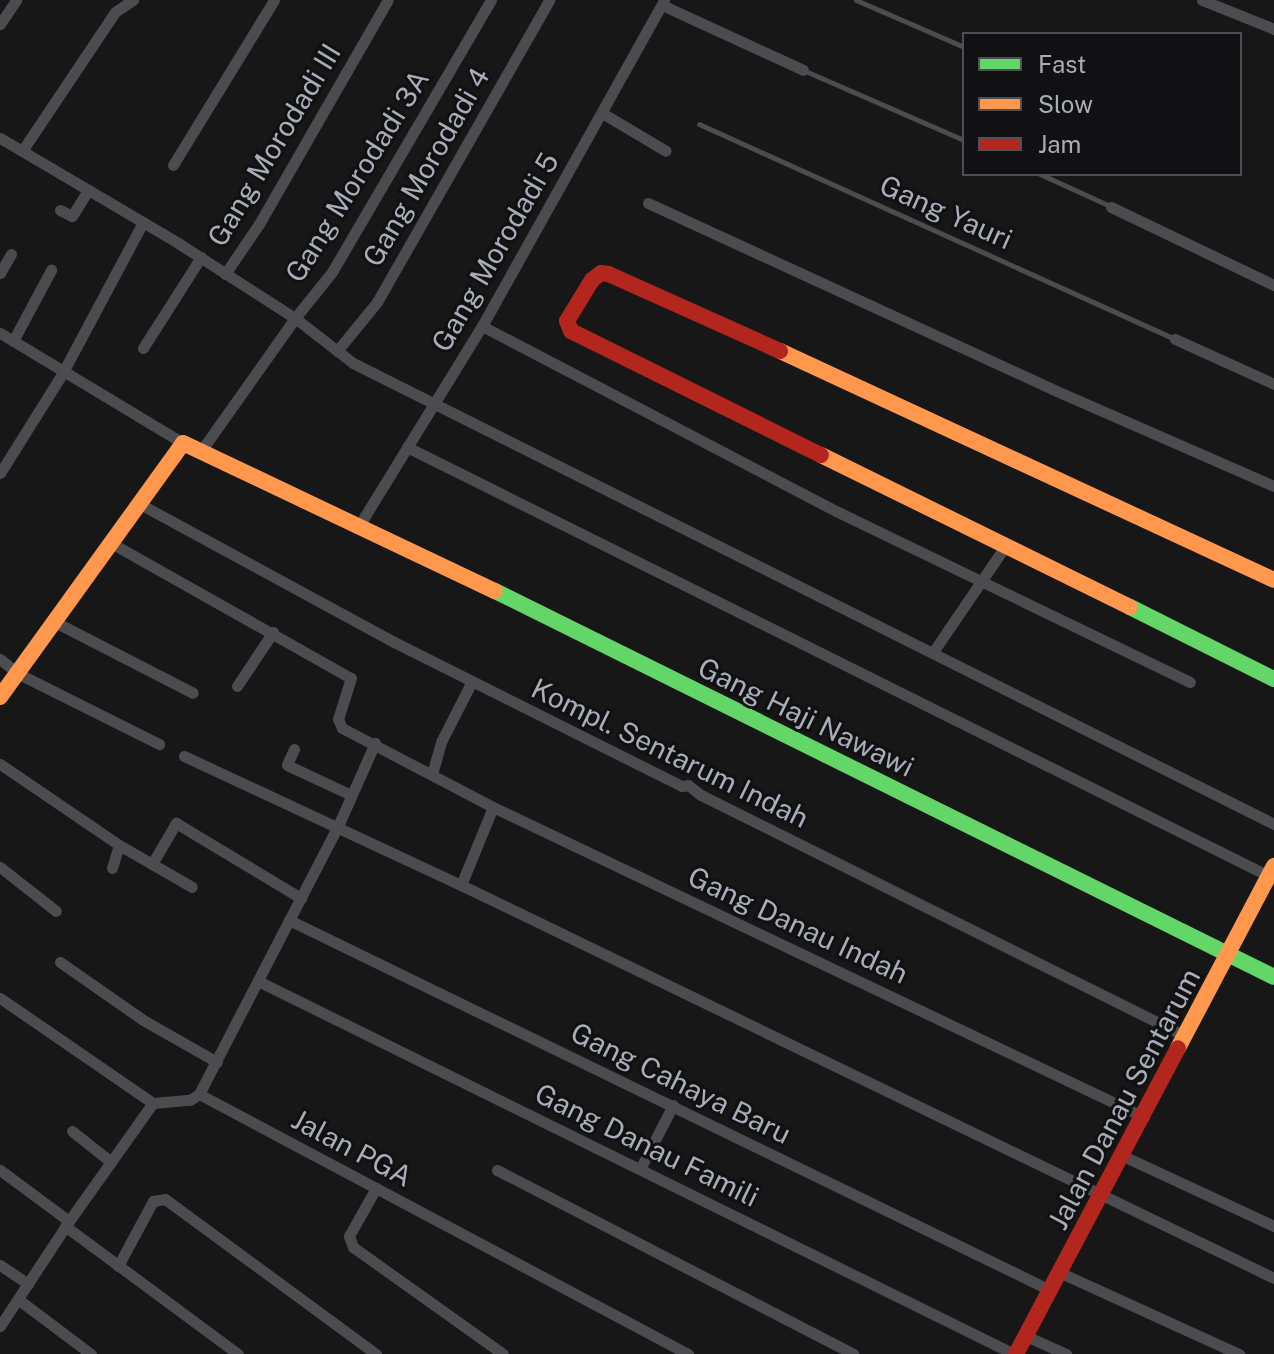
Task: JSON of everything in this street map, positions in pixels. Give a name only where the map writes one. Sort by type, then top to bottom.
[{"type":"street","points":[[0,24],[16,0]]},
{"type":"street","points":[[22,151],[115,12],[133,0]]},
{"type":"street","points":[[173,165],[274,0]]},
{"type":"street","name":"Gang Morodadi III","points":[[225,274],[259,224],[388,0]]},
{"type":"street","name":"Gang Morodadi 3A","points":[[201,451],[295,318],[332,272],[491,0]]},
{"type":"street","name":"Gang Morodadi 4","points":[[337,351],[377,302],[549,0]]},
{"type":"street","points":[[1208,1],[1274,29]]},
{"type":"street","points":[[663,2],[803,70]]},
{"type":"street","name":"Gang Morodadi 5","points":[[360,524],[482,326],[663,2]]},
{"type":"street","points":[[602,113],[666,151]]},
{"type":"street","points":[[0,138],[201,257],[295,318],[353,363],[1274,824]]},
{"type":"street","points":[[60,210],[72,216],[88,190]]},
{"type":"street","points":[[648,203],[1052,389],[1274,486]]},
{"type":"street","points":[[1111,207],[1274,285]]},
{"type":"street","points":[[0,473],[62,374],[143,222]]},
{"type":"street","points":[[0,273],[11,254]]},
{"type":"street","points":[[143,348],[201,257]]},
{"type":"street","points":[[13,341],[51,270]]},
{"type":"street","points":[[1274,580],[1037,468],[609,274],[601,273],[592,280],[567,321],[571,331],[1274,679]]},
{"type":"street","points":[[482,326],[836,511],[1190,682]]},
{"type":"street","points":[[0,333],[62,374],[183,443],[0,697]]},
{"type":"street","points":[[1175,339],[1274,384]]},
{"type":"street","name":"Gang Haji Nawawi","points":[[183,443],[360,524],[1274,977]]},
{"type":"street","points":[[407,447],[1272,871]]},
{"type":"street","name":"Kompl. Sentarum Indah","points":[[138,503],[472,681],[682,786],[688,785],[715,802],[1185,1036]]},
{"type":"street","points":[[111,543],[273,632],[237,686]]},
{"type":"street","points":[[933,652],[1006,545]]},
{"type":"street","points":[[53,621],[193,693]]},
{"type":"street","name":"Gang Danau Indah","points":[[273,632],[351,678],[339,724],[493,807],[1144,1117]]},
{"type":"street","points":[[0,659],[17,673],[159,744]]},
{"type":"street","points":[[432,774],[442,740],[472,681]]},
{"type":"street","points":[[0,998],[153,1103],[186,1101],[199,1094],[338,826],[375,743]]},
{"type":"street","points":[[294,749],[287,765],[351,795]]},
{"type":"street","points":[[184,756],[338,826],[1274,1278]]},
{"type":"street","points":[[0,764],[119,845],[192,887]]},
{"type":"street","points":[[461,885],[493,807]]},
{"type":"street","points":[[152,864],[176,823],[301,898]]},
{"type":"street","points":[[112,868],[119,845]]},
{"type":"street","points":[[0,867],[56,911]]},
{"type":"street","name":"Jalan Danau Sentarum","points":[[1015,1354],[1061,1273],[1272,871]]},
{"type":"street","name":"Gang Cahaya Baru","points":[[289,920],[1050,1290]]},
{"type":"street","points":[[60,962],[143,1020],[217,1062]]},
{"type":"street","name":"Gang Danau Famili","points":[[258,981],[1015,1354]]},
{"type":"street","name":"Jalan PGA","points":[[199,1094],[688,1354]]},
{"type":"street","points":[[0,1326],[67,1223],[153,1103]]},
{"type":"street","points":[[640,1169],[673,1105]]},
{"type":"street","points":[[72,1131],[111,1162]]},
{"type":"street","points":[[1121,1155],[1274,1226]]},
{"type":"street","points":[[0,1170],[118,1266],[238,1354]]},
{"type":"street","points":[[497,1170],[853,1354]]},
{"type":"street","points":[[376,1188],[349,1236],[353,1247],[503,1354]]},
{"type":"street","points":[[118,1266],[153,1201],[165,1199],[376,1354]]},
{"type":"street","points":[[0,1265],[28,1284]]},
{"type":"street","points":[[1061,1273],[1239,1354]]},
{"type":"street","points":[[19,1300],[91,1354]]},
{"type":"street","points":[[1026,1336],[1066,1354]]},
{"type":"lane","points":[[856,0],[962,46]]},
{"type":"lane","points":[[803,70],[962,139]]},
{"type":"lane","name":"Gang Yauri","points":[[699,124],[1175,339]]},
{"type":"lane","points":[[1044,176],[1111,207]]},
{"type":"traffic: fast","points":[[495,591],[1274,977]]},
{"type":"traffic: fast","points":[[1130,607],[1274,679]]},
{"type":"traffic: slow","points":[[780,351],[1274,580]]},
{"type":"traffic: slow","points":[[0,697],[183,443],[495,591]]},
{"type":"traffic: slow","points":[[821,455],[1130,607]]},
{"type":"traffic: slow","points":[[1178,1048],[1274,866]]},
{"type":"traffic: jam","points":[[780,351],[609,274],[601,273],[592,280],[567,321],[571,331],[821,455]]},
{"type":"traffic: jam","points":[[1016,1354],[1178,1048]]}]
